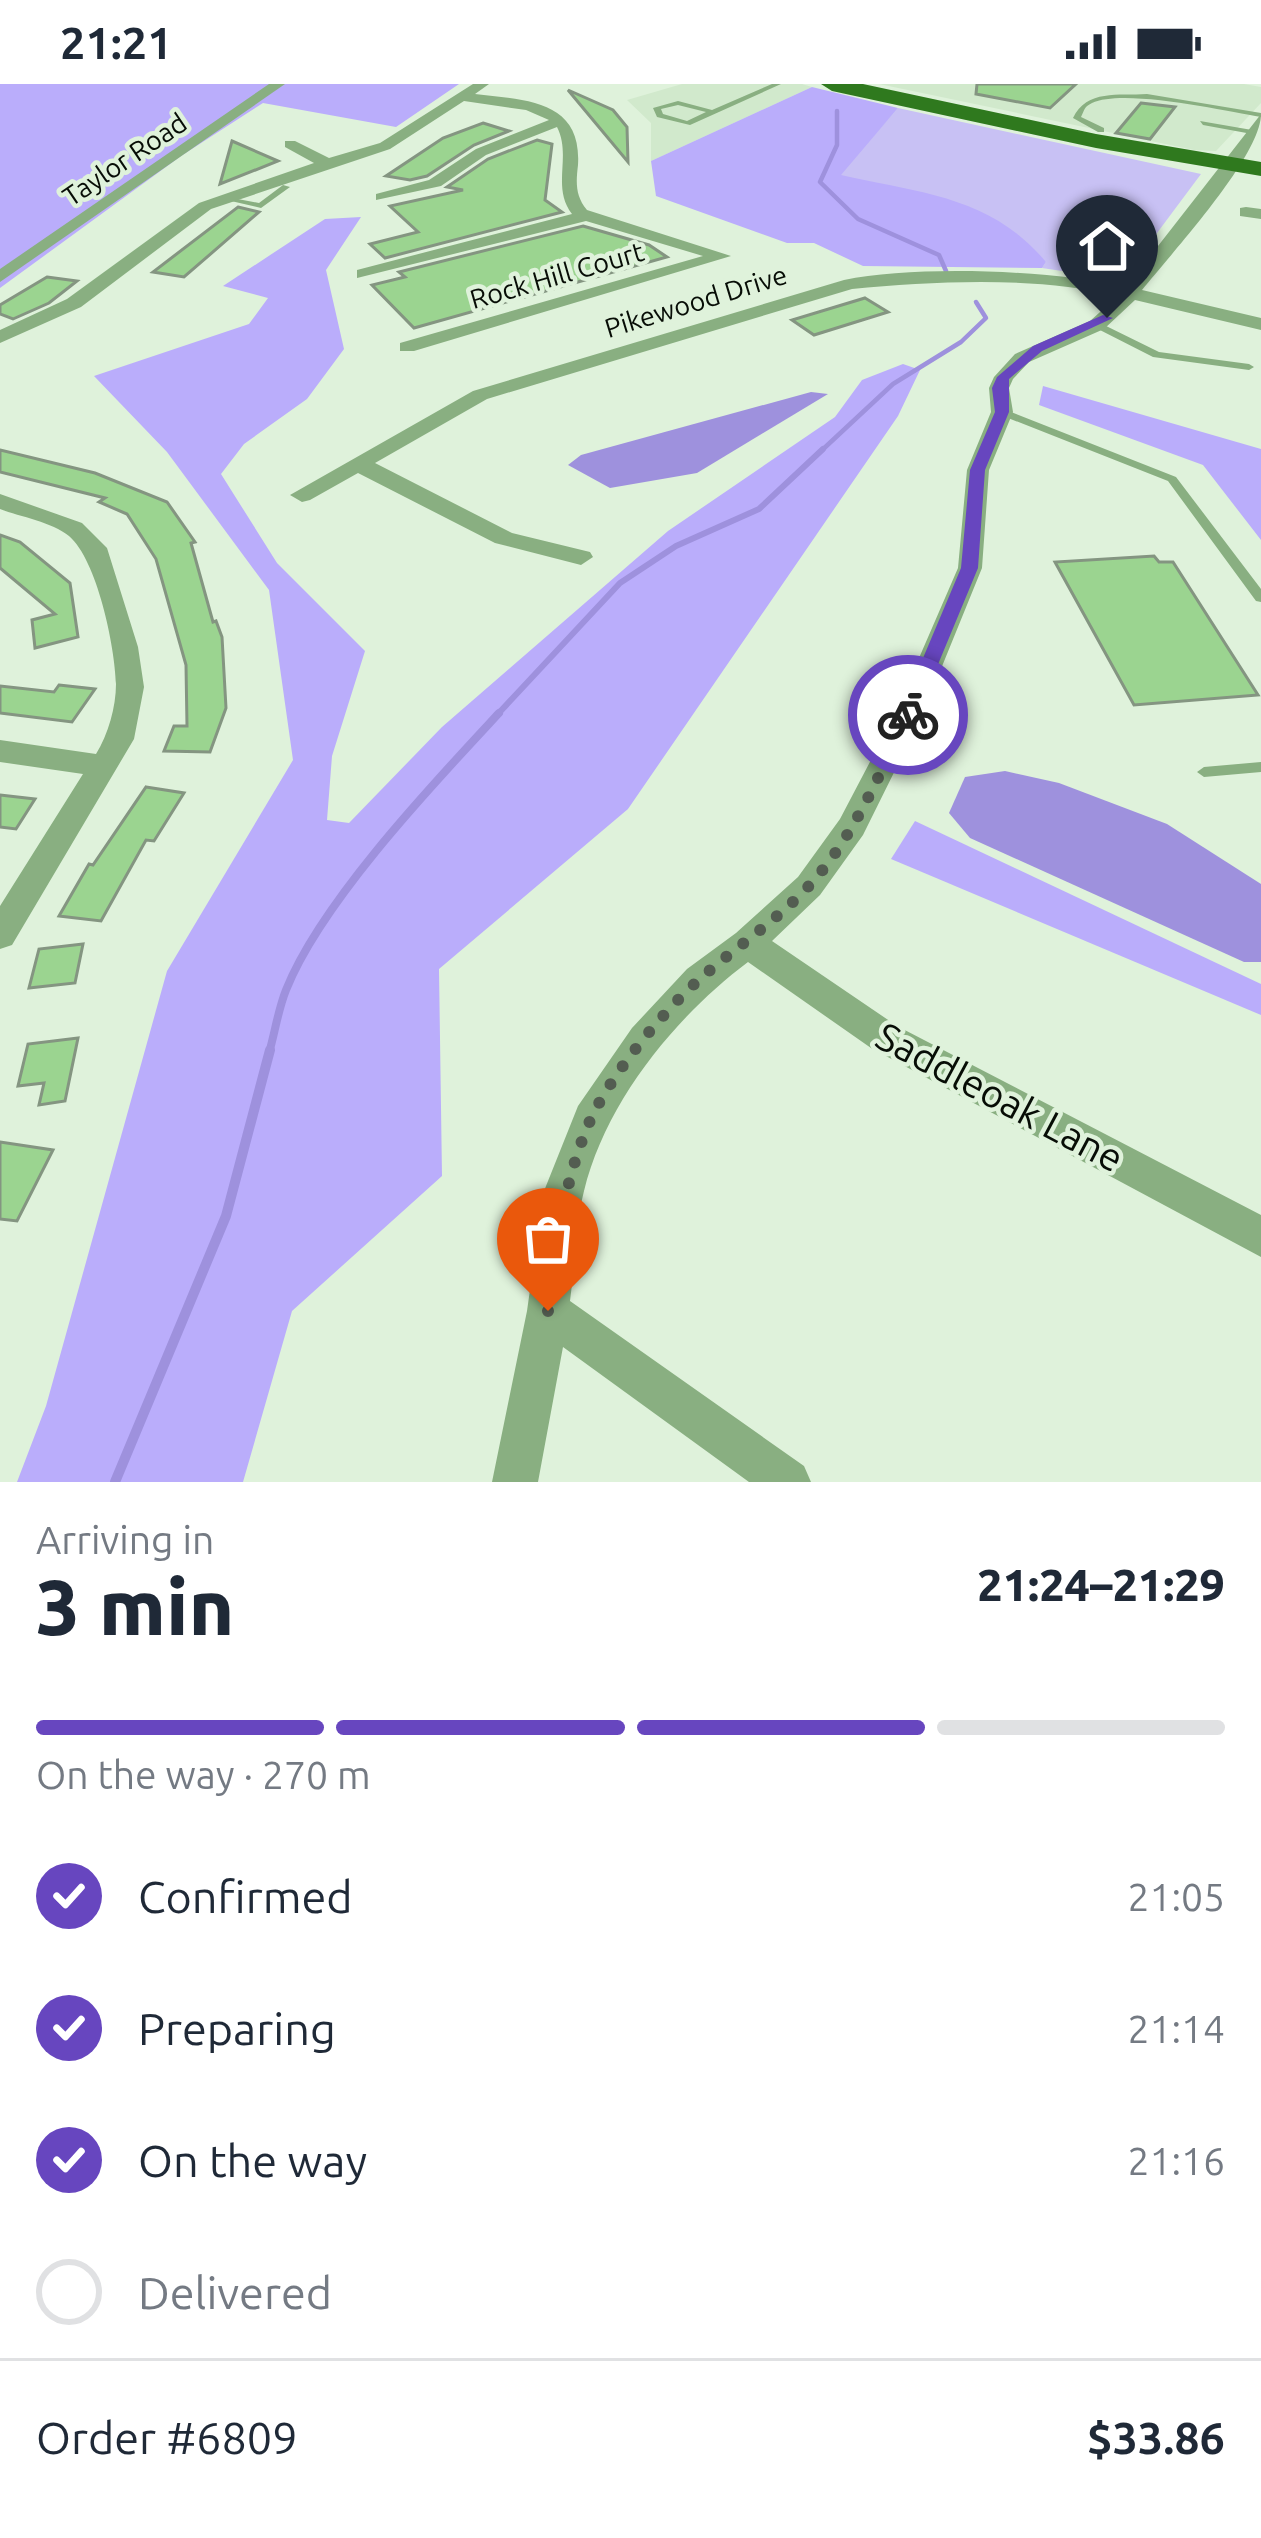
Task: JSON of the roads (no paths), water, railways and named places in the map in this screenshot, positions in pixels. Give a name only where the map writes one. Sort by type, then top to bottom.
[{"type":"main road","points":[[832,84],[1101,130],[1261,170]]},
{"type":"main road","points":[[856,84],[880,93]]},
{"type":"street","name":"Taylor Road","points":[[0,277],[278,84]]},
{"type":"street","points":[[0,338],[74,303],[222,198],[396,141],[482,84]]},
{"type":"street","points":[[462,97],[538,110],[561,120],[572,133],[570,203],[585,216]]},
{"type":"street","points":[[382,197],[435,183],[481,152],[561,120]]},
{"type":"street","points":[[515,1482],[548,1311],[564,1191],[591,1119],[645,1039],[699,980],[748,943],[809,886],[852,827],[907,718],[970,568],[978,470],[1002,412],[999,388],[1011,366],[1037,349],[1097,325],[1133,291],[1232,164],[1258,122]]},
{"type":"street","points":[[290,144],[330,165]]},
{"type":"street","points":[[362,274],[585,216]]},
{"type":"street","name":"Rock Hill Court","points":[[406,346],[722,256],[585,216]]},
{"type":"street","name":"Pikewood Drive","points":[[302,495],[480,395],[850,284],[902,279],[1079,280],[1261,324]]},
{"type":"street","points":[[357,463],[504,538],[581,557]]},
{"type":"street","points":[[0,501],[74,528],[88,540],[104,566],[130,687],[127,721],[104,766],[0,934]]},
{"type":"street","points":[[0,751],[104,766]]},
{"type":"street","name":"Saddleoak Lane","points":[[748,943],[884,1037],[1261,1237]]},
{"type":"street","points":[[548,1311],[788,1482]]},
{"type":"lane","points":[[712,112],[678,103],[657,108],[660,115],[687,123],[778,84]]},
{"type":"lane","points":[[1121,106],[1132,96]]},
{"type":"lane","points":[[1101,130],[1077,118],[1084,105],[1094,99],[1132,96],[1258,122]]},
{"type":"lane","points":[[1203,123],[1258,122]]},
{"type":"lane","points":[[222,198],[261,206],[286,187]]},
{"type":"lane","points":[[1097,325],[1156,355],[1249,367]]},
{"type":"lane","points":[[1002,412],[1172,479],[1261,598]]},
{"type":"lane","points":[[1204,772],[1261,767]]},
{"type":"waterway","points":[[837,111],[837,145],[820,182],[858,219],[939,255],[946,271]]},
{"type":"waterway","points":[[820,452],[893,384],[961,342],[986,318],[976,302]]},
{"type":"waterway","points":[[496,716],[620,583],[676,546],[759,509],[823,449]]},
{"type":"waterway","points":[[269,1053],[286,990],[325,919],[381,845],[499,713]]},
{"type":"waterway","points":[[115,1482],[226,1216],[270,1050]]}]
